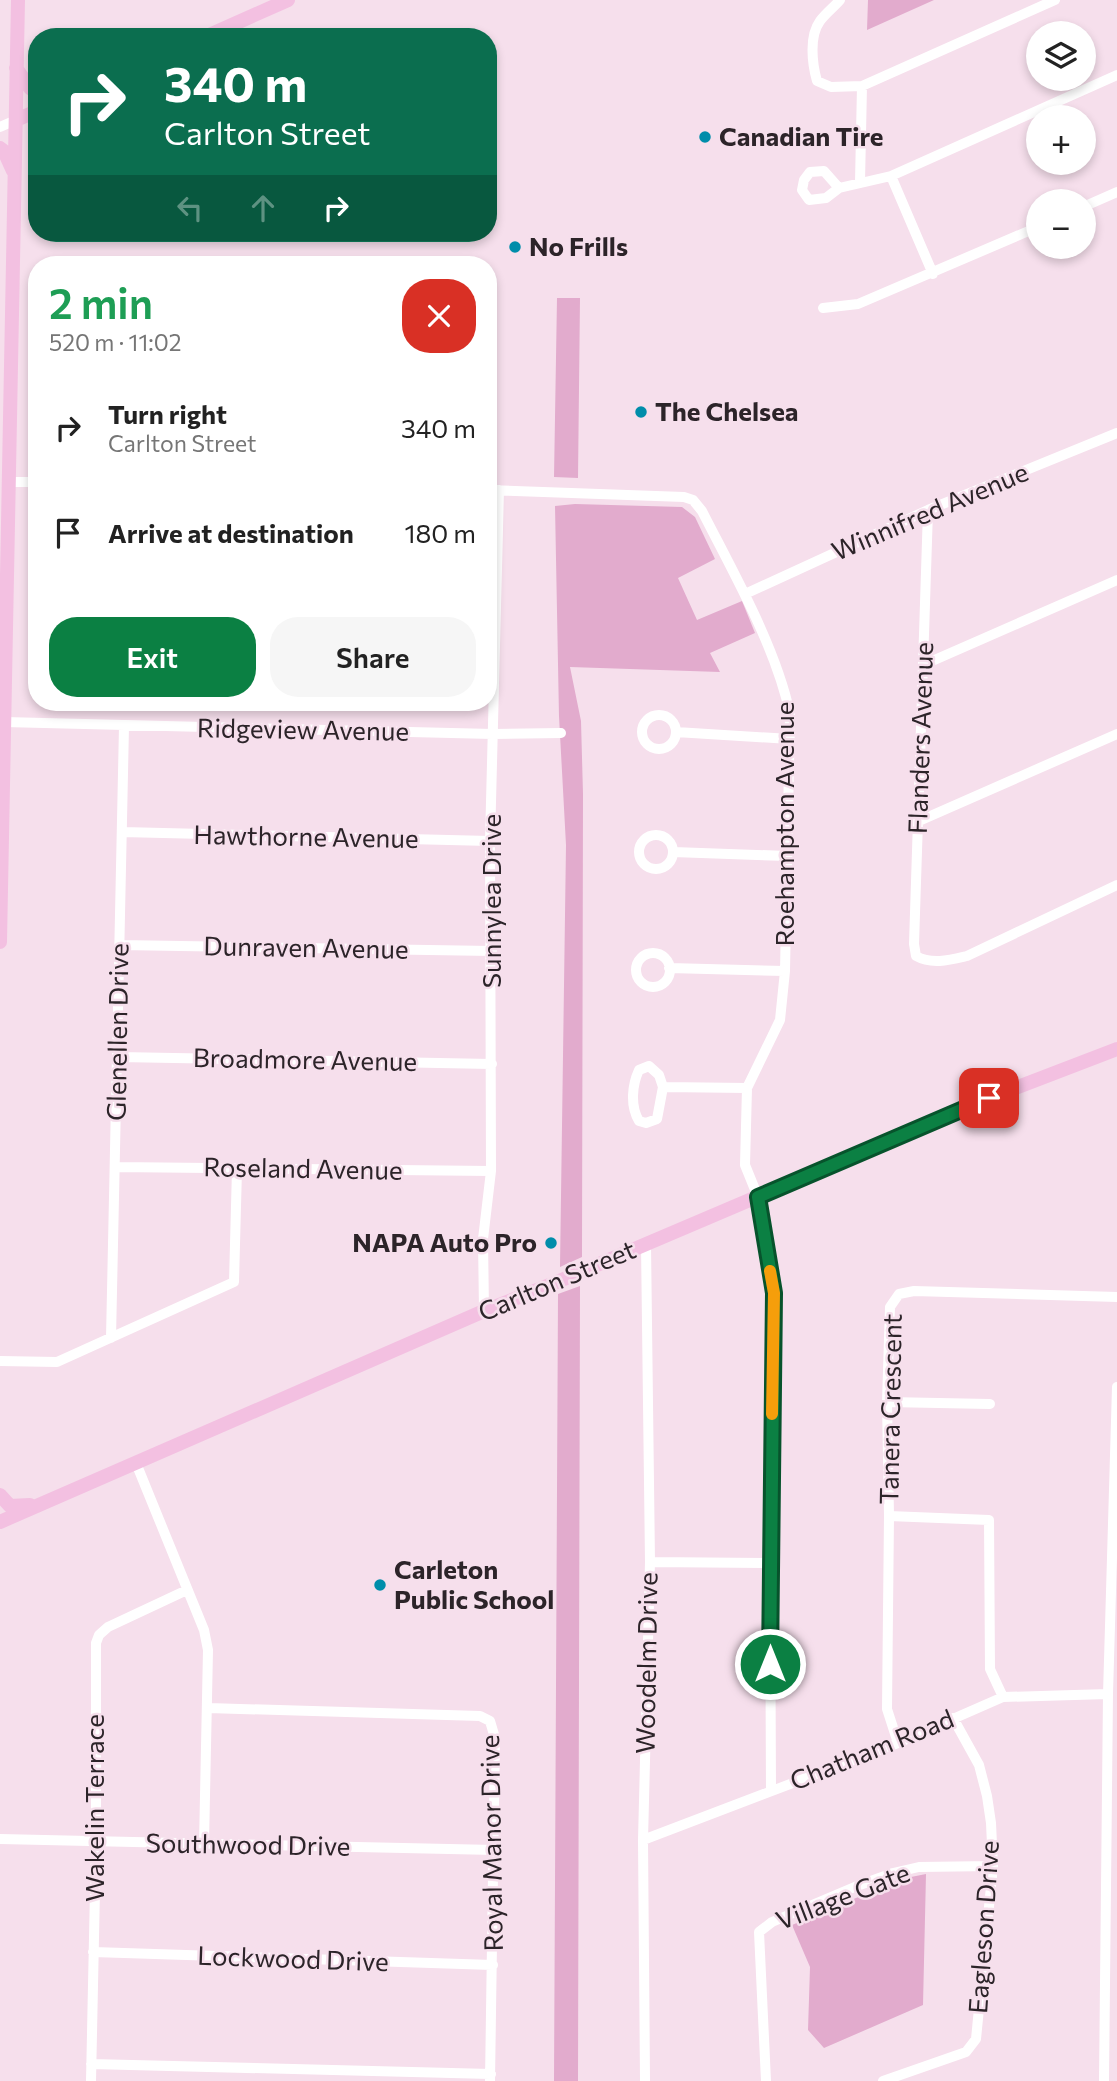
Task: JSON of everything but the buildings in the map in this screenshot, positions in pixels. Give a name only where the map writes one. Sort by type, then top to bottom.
[{"type":"main road","points":[[0,942],[18,0]]},
{"type":"main road","points":[[225,28],[288,0]]},
{"type":"main road","points":[[16,68],[28,85]]},
{"type":"main road","points":[[16,121],[28,115]]},
{"type":"main road","points":[[0,148],[15,175]]},
{"type":"main road","name":"Carlton Street","points":[[0,1522],[484,1311],[989,1098],[1117,1049]]},
{"type":"main road","points":[[0,1495],[10,1506],[42,1504]]},
{"type":"street","points":[[840,1],[819,22],[814,38],[813,67],[817,81],[831,86],[862,86],[1055,0]]},
{"type":"street","points":[[839,188],[891,176],[1117,75]]},
{"type":"street","points":[[860,182],[862,86]]},
{"type":"street","points":[[0,127],[16,121]]},
{"type":"street","points":[[891,176],[933,274]]},
{"type":"street","points":[[1096,200],[1117,191]]},
{"type":"street","points":[[823,308],[858,304],[1026,232]]},
{"type":"street","name":"Winnifred Avenue","points":[[745,594],[928,510],[1117,433]]},
{"type":"street","points":[[9,482],[28,482]]},
{"type":"street","name":"Roehampton Avenue","points":[[497,490],[684,497],[693,500],[702,510],[745,594],[785,690],[790,713],[785,971],[780,1020],[747,1088],[745,1165],[758,1197],[774,1293],[770,1563],[771,1791]]},
{"type":"street","name":"Flanders Avenue","points":[[928,510],[914,944],[916,956],[925,961],[947,961],[967,956],[1117,885]]},
{"type":"street","points":[[923,665],[1117,580]]},
{"type":"street","name":"Sunnylea Drive","points":[[484,1311],[482,1239],[491,1171],[493,711]]},
{"type":"street","name":"Ridgeview Avenue","points":[[4,722],[493,734],[561,733]]},
{"type":"street","name":"Glenellen Drive","points":[[111,1338],[124,726]]},
{"type":"street","points":[[676,732],[790,739]]},
{"type":"street","points":[[919,821],[1117,734]]},
{"type":"street","name":"Hawthorne Avenue","points":[[122,832],[491,841]]},
{"type":"street","points":[[673,852],[787,856]]},
{"type":"street","name":"Dunraven Avenue","points":[[120,945],[492,951]]},
{"type":"street","points":[[669,968],[785,971]]},
{"type":"street","name":"Broadmore Avenue","points":[[119,1057],[492,1064]]},
{"type":"street","points":[[649,1066],[659,1075],[663,1087],[657,1119],[646,1123],[639,1121],[634,1112],[634,1081],[639,1070],[649,1066]]},
{"type":"street","points":[[663,1087],[747,1088]]},
{"type":"street","name":"Roseland Avenue","points":[[116,1167],[491,1171]]},
{"type":"street","points":[[0,1361],[57,1362],[234,1282],[237,1169]]},
{"type":"street","name":"Woodelm Drive","points":[[645,2081],[643,1840],[650,1562],[646,1244]]},
{"type":"street","name":"Tanera Crescent","points":[[898,1743],[887,1709],[887,1402],[890,1307],[899,1294],[914,1291],[1117,1297]]},
{"type":"street","points":[[1117,1387],[1113,1643],[1108,1694],[1104,2081],[1117,2076]]},
{"type":"street","points":[[887,1402],[990,1404]]},
{"type":"street","points":[[136,1463],[204,1630],[208,1650],[204,1844]]},
{"type":"street","points":[[889,1516],[989,1521],[990,1669],[1003,1697]]},
{"type":"street","points":[[650,1562],[770,1563]]},
{"type":"street","name":"Wakelin Terrace","points":[[91,2081],[96,1842],[96,1643],[99,1635],[108,1627],[187,1590]]},
{"type":"street","name":"Chatham Road","points":[[643,1840],[898,1743],[1003,1697],[1108,1694]]},
{"type":"street","name":"Royal Manor Drive","points":[[208,1708],[480,1716],[491,1721],[495,1738],[491,2078]]},
{"type":"street","name":"Eagleson Drive","points":[[883,2081],[966,2052],[976,2039],[993,1866],[987,1796],[979,1765],[953,1718]]},
{"type":"street","name":"Southwood Drive","points":[[0,1839],[495,1850]]},
{"type":"street","name":"Village Gate","points":[[766,2081],[759,1932],[772,1922],[893,1873],[919,1867],[993,1866]]},
{"type":"street","name":"Lockwood Drive","points":[[93,1952],[494,1965]]},
{"type":"street","points":[[91,2064],[491,2078]]},
{"type":"shaded area","points":[[868,0],[934,0],[867,30]]},
{"type":"shaded area","points":[[557,298],[580,298],[578,478],[554,477]]},
{"type":"shaded area","points":[[575,504],[682,507],[695,517],[715,559],[678,578],[697,620],[742,601],[755,633],[710,653],[720,672],[570,667],[581,721],[583,794],[582,1257],[560,1267],[566,845],[559,716],[555,506]]},
{"type":"shaded area","points":[[580,1286],[578,2081],[554,2081],[558,1294]]},
{"type":"shaded area","points":[[926,1874],[923,2005],[824,2048],[808,2030],[810,1967],[792,1925],[901,1879]]},
{"type":"slow traffic","points":[[770,1271],[774,1293],[772,1414]]},
{"type":"place","name":"Canadian Tire","points":[[705,137]]},
{"type":"place","name":"No Frills","points":[[515,247]]},
{"type":"place","name":"The Chelsea","points":[[641,412]]},
{"type":"place","name":"NAPA Auto Pro","points":[[551,1243]]},
{"type":"place","name":"Carleton Public School","points":[[380,1585]]},
{"type":"route","points":[[770,1664],[774,1293],[758,1197],[989,1098]]}]
